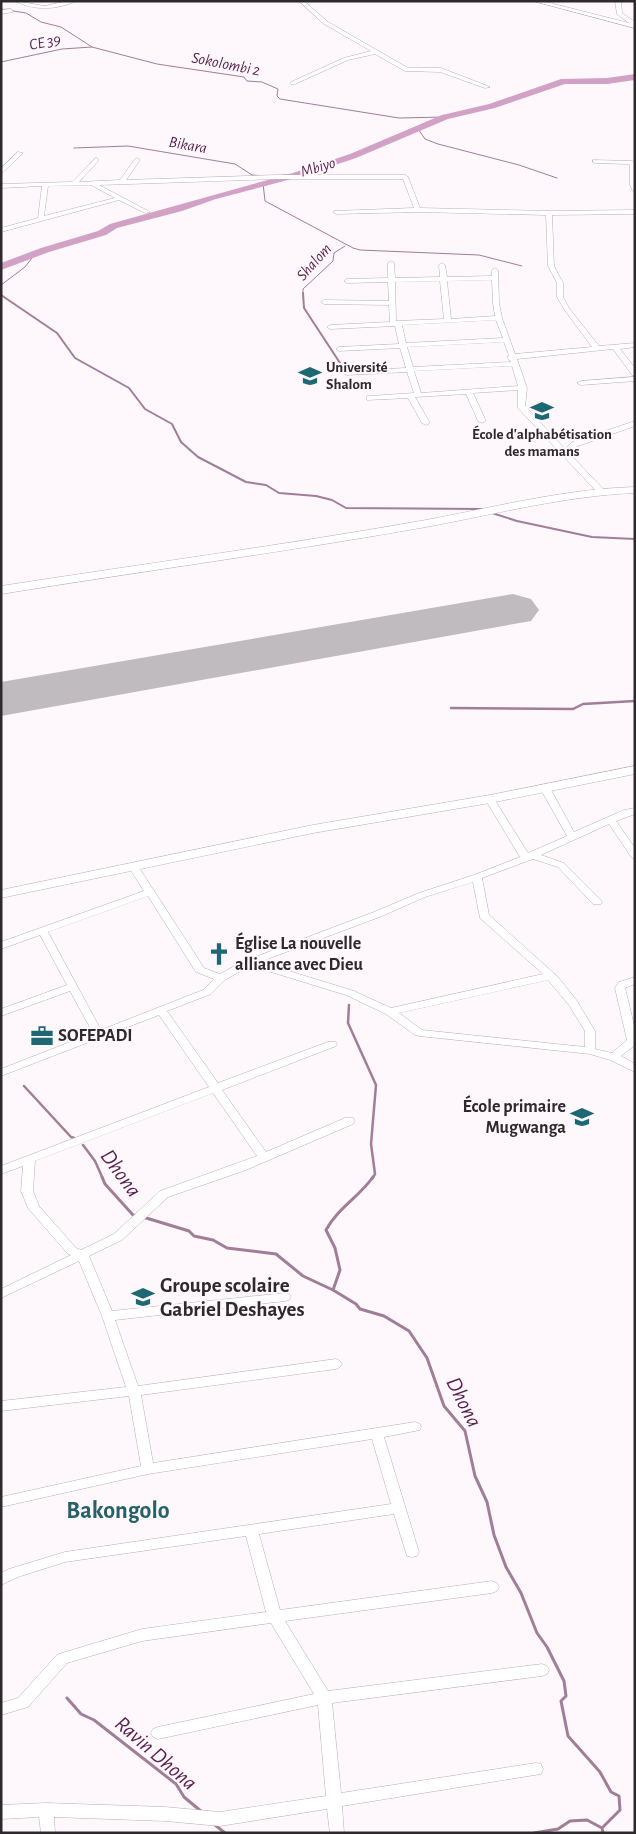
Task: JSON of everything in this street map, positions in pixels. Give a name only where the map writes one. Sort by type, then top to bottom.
[{"type":"street","points":[[16,1],[37,9],[74,1]]},
{"type":"street","points":[[301,1],[326,23],[407,70],[441,70],[487,88]]},
{"type":"street","points":[[536,1],[635,26]]},
{"type":"street","points":[[618,1],[620,14],[635,26]]},
{"type":"street","points":[[1,12],[10,11]]},
{"type":"street","points":[[292,83],[346,59],[376,52]]},
{"type":"street","points":[[1,172],[20,154]]},
{"type":"street","points":[[74,184],[96,160]]},
{"type":"street","points":[[122,182],[138,160]]},
{"type":"street","points":[[595,161],[630,162],[633,165],[632,185],[635,190]]},
{"type":"street","points":[[1,186],[277,177],[404,177],[418,210]]},
{"type":"street","points":[[92,183],[147,212]]},
{"type":"street","points":[[41,219],[45,184]]},
{"type":"street","points":[[1,230],[120,198]]},
{"type":"street","points":[[336,212],[418,210],[549,213],[635,212]]},
{"type":"street","points":[[549,213],[550,266],[560,283],[560,297],[597,349]]},
{"type":"street","points":[[391,263],[392,303],[395,323],[410,370],[414,395],[426,423]]},
{"type":"street","points":[[442,265],[448,320]]},
{"type":"street","points":[[347,282],[444,280],[496,274],[496,302],[499,318],[523,388],[521,406],[601,491]]},
{"type":"street","points":[[324,302],[392,303]]},
{"type":"street","points":[[330,326],[499,318]]},
{"type":"street","points":[[339,349],[506,340]]},
{"type":"street","points":[[348,374],[512,360],[635,345]]},
{"type":"street","points":[[615,347],[635,372]]},
{"type":"street","points":[[581,383],[635,379]]},
{"type":"street","points":[[370,398],[523,388]]},
{"type":"street","points":[[468,391],[482,421]]},
{"type":"street","points":[[565,453],[575,444],[635,423]]},
{"type":"street","points":[[1,590],[426,523],[527,502],[601,491],[635,490]]},
{"type":"street","points":[[1,894],[313,830],[490,799],[635,770]]},
{"type":"street","points":[[545,788],[572,836]]},
{"type":"street","points":[[490,799],[529,857],[561,865],[597,902]]},
{"type":"street","points":[[1,1073],[98,1033],[207,992],[222,978],[246,964],[378,914],[422,895],[529,857],[572,836],[635,811]]},
{"type":"street","points":[[610,820],[635,856]]},
{"type":"street","points":[[133,866],[200,970],[222,978]]},
{"type":"street","points":[[477,877],[484,916],[550,976],[573,1004],[590,1031],[590,1051]]},
{"type":"street","points":[[1,946],[150,892]]},
{"type":"street","points":[[43,932],[98,1033]]},
{"type":"street","points":[[246,964],[272,969],[350,993],[390,1012],[419,1033],[590,1051],[614,1057],[635,1069]]},
{"type":"street","points":[[390,1012],[550,976]]},
{"type":"street","points":[[614,1057],[633,1040],[620,988],[623,984],[635,980]]},
{"type":"street","points":[[1,1012],[72,987]]},
{"type":"street","points":[[161,1010],[263,1156]]},
{"type":"street","points":[[1,1170],[332,1044]]},
{"type":"street","points":[[1,1294],[118,1237],[164,1194],[242,1166],[349,1121]]},
{"type":"street","points":[[28,1160],[27,1191],[34,1208],[72,1251],[83,1255],[108,1316],[134,1391],[148,1469]]},
{"type":"street","points":[[108,1316],[285,1297]]},
{"type":"street","points":[[1,1406],[134,1391],[336,1364]]},
{"type":"street","points":[[1,1502],[148,1469],[414,1427]]},
{"type":"street","points":[[376,1432],[412,1552]]},
{"type":"street","points":[[1,1580],[65,1557],[400,1508]]},
{"type":"street","points":[[251,1529],[274,1616],[324,1698],[337,1833]]},
{"type":"street","points":[[1,1709],[23,1703],[62,1659],[142,1635],[492,1586]]},
{"type":"street","points":[[158,1733],[324,1698],[542,1670]]},
{"type":"street","points":[[1,1812],[46,1810],[165,1814],[220,1819],[536,1769]]},
{"type":"street","points":[[46,1810],[48,1833]]},
{"type":"waterway","name":"Sokolombi 2","points":[[1,9],[26,13],[41,22],[61,27],[92,47]]},
{"type":"waterway","name":"CE 39","points":[[1,62],[62,49],[92,47]]},
{"type":"waterway","name":"Sokolombi 2","points":[[92,47],[157,64],[244,77],[247,81],[262,82],[278,89],[277,96],[280,99],[399,118],[445,117]]},
{"type":"waterway","name":"Mbiyo","points":[[1,267],[45,250],[102,233],[114,226],[296,175],[353,156],[445,117],[492,106],[564,81],[607,81],[635,77]]},
{"type":"waterway","points":[[418,129],[425,139],[438,144],[519,165],[557,178]]},
{"type":"waterway","name":"Bikara","points":[[74,148],[128,146],[235,164],[252,175],[265,176]]},
{"type":"waterway","name":"Bikara","points":[[283,175],[296,175]]},
{"type":"waterway","points":[[263,183],[265,201],[353,248],[360,250],[479,255],[522,266]]},
{"type":"waterway","name":"Shalom","points":[[303,293],[303,289],[333,261],[334,253],[345,246]]},
{"type":"waterway","points":[[1,285],[25,267],[35,254]]},
{"type":"waterway","name":"Shalom","points":[[303,293],[304,308],[340,363]]},
{"type":"waterway","points":[[1,295],[57,333],[75,358],[129,388],[145,409],[172,424],[181,442],[198,457],[246,482],[266,485],[279,493],[316,496],[332,500],[346,508],[482,509]]},
{"type":"waterway","points":[[492,513],[517,521],[592,537],[635,539]]},
{"type":"waterway","points":[[451,708],[573,709],[583,704],[635,701]]},
{"type":"waterway","points":[[349,1005],[348,1023],[376,1085],[371,1144],[375,1174],[372,1179]]},
{"type":"waterway","name":"Dhona","points":[[24,1086],[71,1137],[77,1139]]},
{"type":"waterway","name":"Dhona","points":[[83,1145],[95,1161],[103,1179]]},
{"type":"waterway","name":"Dhona","points":[[102,1177],[105,1184],[133,1215],[138,1216]]},
{"type":"waterway","points":[[333,1290],[340,1270],[335,1248],[326,1230],[336,1216],[373,1177]]},
{"type":"waterway","name":"Dhona","points":[[143,1217],[189,1231],[194,1236],[213,1240],[227,1248],[276,1254],[303,1276],[333,1290]]},
{"type":"waterway","name":"Dhona","points":[[333,1290],[356,1304],[360,1309],[384,1316],[409,1331],[427,1358],[444,1406],[465,1431],[475,1476],[487,1502],[494,1535],[506,1567],[521,1593],[537,1633],[547,1647],[564,1681],[566,1696],[561,1701],[568,1736],[600,1772],[611,1792],[619,1796],[620,1810],[602,1828]]},
{"type":"waterway","name":"Ravin Dhona","points":[[67,1698],[81,1714],[94,1720],[176,1784],[184,1797],[202,1812]]},
{"type":"waterway","name":"Ravin Dhona","points":[[534,1833],[558,1829],[570,1821],[587,1820],[602,1828]]},
{"type":"waterway","name":"Ravin Dhona","points":[[215,1825],[225,1833]]},
{"type":"waterway","name":"Dhona","points":[[602,1828],[603,1833]]},
{"type":"runway","points":[[1,699],[513,610]]},
{"type":"place","name":"Université Shalom","points":[[310,376]]},
{"type":"place","name":"École d'alphabétisation des mamans","points":[[542,411]]},
{"type":"place","name":"Église La nouvelle alliance avec Dieu","points":[[219,954]]},
{"type":"place","name":"SOFEPADI","points":[[42,1036]]},
{"type":"place","name":"École primaire Mugwanga","points":[[582,1117]]},
{"type":"place","name":"Groupe scolaire Gabriel Deshayes","points":[[143,1297]]},
{"type":"district","name":"Bakongolo","points":[[118,1511]]}]
